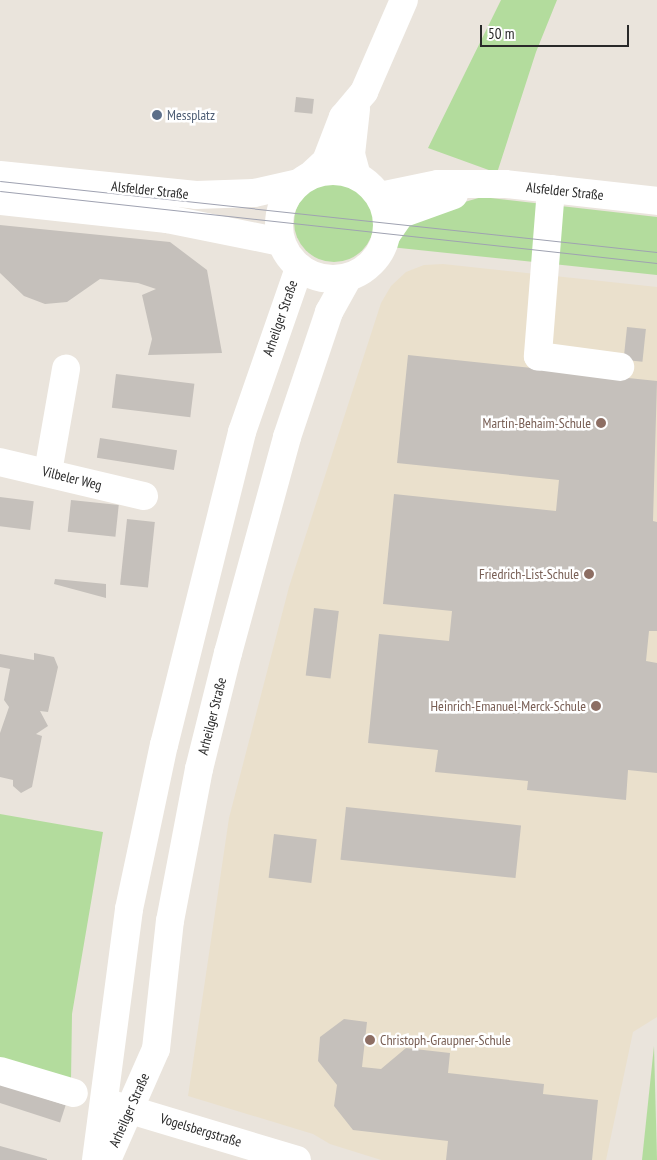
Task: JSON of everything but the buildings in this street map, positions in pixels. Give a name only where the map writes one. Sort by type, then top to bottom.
[{"type":"street","points":[[281,242],[280,210],[305,179],[326,160],[343,117],[356,106],[404,0]]},
{"type":"street","points":[[356,106],[357,125],[351,154],[357,176]]},
{"type":"street","points":[[305,179],[342,171],[357,176],[380,196],[386,215],[387,234],[370,266],[348,278]]},
{"type":"street","name":"Alsfelder Straße","points":[[0,175],[196,195],[254,193],[305,179]]},
{"type":"street","name":"Alsfelder Straße","points":[[380,196],[438,184],[473,187],[506,184],[657,201]]},
{"type":"street","name":"Alsfelder Straße","points":[[387,234],[402,214],[473,187]]},
{"type":"street","points":[[552,189],[538,356],[620,367]]},
{"type":"street","name":"Alsfelder Straße","points":[[0,201],[167,219],[281,242]]},
{"type":"street","name":"Arheilger Straße","points":[[107,1160],[156,1049],[170,921],[199,769],[228,653],[287,437],[329,312],[348,278],[314,276],[299,268],[281,242]]},
{"type":"street","name":"Arheilger Straße","points":[[96,1160],[129,908],[170,717],[242,432],[299,268]]},
{"type":"street","points":[[48,472],[66,369]]},
{"type":"street","name":"Vilbeler Weg","points":[[0,462],[144,496]]},
{"type":"street","points":[[0,1071],[74,1093]]},
{"type":"street","name":"Vogelsbergstraße","points":[[103,1102],[297,1160]]},
{"type":"shaded area","points":[[443,264],[657,287],[657,1017],[633,1032],[606,1160],[381,1160],[330,1144],[313,1134],[188,1096],[229,818],[289,587],[381,303],[391,286],[406,272],[424,265]]},
{"type":"green space","points":[[501,0],[557,0],[536,52],[497,173],[428,148]]},
{"type":"green space","points":[[334,182],[349,185],[362,194],[371,207],[374,222],[371,237],[362,250],[349,259],[334,262],[319,259],[306,250],[297,237],[294,222],[297,207],[306,194],[319,185]]},
{"type":"green space","points":[[482,197],[657,217],[657,275],[390,247],[398,227],[423,214]]},
{"type":"green space","points":[[0,814],[103,832],[72,1014],[71,1081],[0,1062]]},
{"type":"green space","points":[[654,1046],[657,1160],[642,1160]]},
{"type":"tram line","points":[[0,181],[657,252]]},
{"type":"tram line","points":[[0,191],[657,263]]},
{"type":"place","name":"Messplatz","points":[[157,115]]},
{"type":"place","name":"Martin-Behaim-Schule","points":[[601,423]]},
{"type":"place","name":"Friedrich-List-Schule","points":[[589,574]]},
{"type":"place","name":"Heinrich-Emanuel-Merck-Schule","points":[[596,706]]},
{"type":"place","name":"Christoph-Graupner-Schule","points":[[370,1040]]}]
